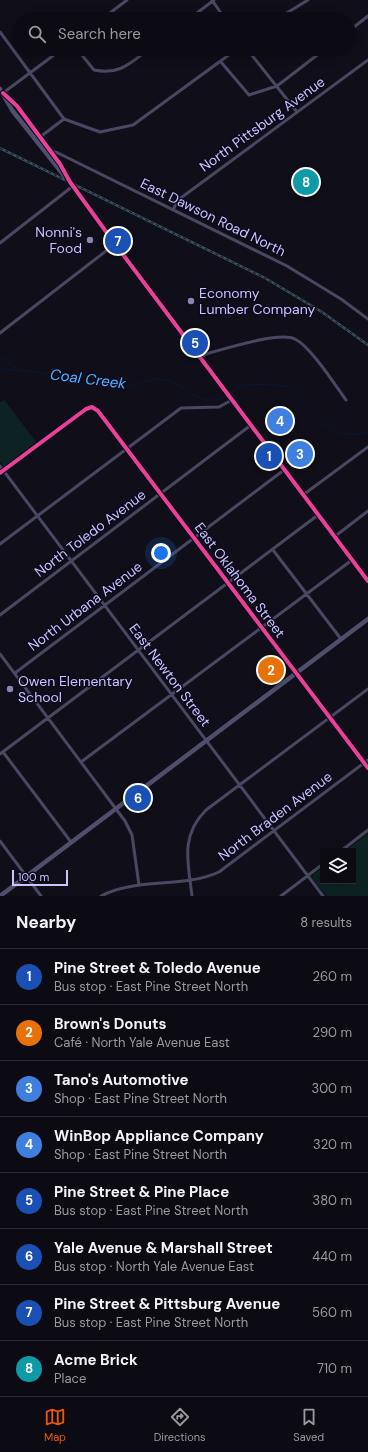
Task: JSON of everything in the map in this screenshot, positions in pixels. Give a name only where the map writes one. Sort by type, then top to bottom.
[{"type":"main road","points":[[0,89],[12,110],[40,148],[70,182],[223,389],[368,581]]},
{"type":"main road","points":[[3,94],[17,106],[50,150],[70,182]]},
{"type":"main road","points":[[0,896],[368,619]]},
{"type":"street","points":[[111,12],[127,0]]},
{"type":"street","points":[[198,12],[213,0],[221,12]]},
{"type":"street","points":[[287,12],[308,0]]},
{"type":"street","points":[[356,25],[368,16]]},
{"type":"street","points":[[0,32],[12,48]]},
{"type":"street","points":[[18,56],[64,119],[100,132],[133,126],[229,56]]},
{"type":"street","points":[[3,94],[53,56]]},
{"type":"street","points":[[83,56],[94,70],[107,73],[124,68],[140,56]]},
{"type":"street","points":[[253,56],[297,112]]},
{"type":"street","points":[[221,62],[249,95],[277,86],[316,56]]},
{"type":"street","name":"North Pittsburg Avenue","points":[[173,210],[178,200],[368,60]]},
{"type":"street","points":[[40,137],[64,119]]},
{"type":"street","name":"East Dawson Road North","points":[[40,148],[50,150],[287,266],[341,299],[368,319]]},
{"type":"street","points":[[0,243],[73,186]]},
{"type":"street","points":[[0,333],[115,244]]},
{"type":"street","points":[[200,358],[206,354],[226,348],[279,336],[295,339],[308,349],[346,400]]},
{"type":"street","points":[[0,544],[181,408],[219,407],[231,399]]},
{"type":"street","name":"East Oklahoma Street","points":[[4,470],[86,409],[92,407],[98,411],[368,768]]},
{"type":"street","name":"North Toledo Avenue","points":[[0,615],[251,426]]},
{"type":"street","points":[[303,495],[368,447]]},
{"type":"street","name":"East Newton Street","points":[[0,466],[323,896]]},
{"type":"street","points":[[0,472],[4,470]]},
{"type":"street","name":"North Urbana Avenue","points":[[14,673],[284,470]]},
{"type":"street","points":[[334,537],[368,511]]},
{"type":"street","points":[[71,842],[2,753],[318,515]]},
{"type":"street","points":[[273,550],[341,639]]},
{"type":"street","points":[[81,762],[352,560]]},
{"type":"street","points":[[0,654],[125,820],[132,835],[139,885]]},
{"type":"street","points":[[192,896],[187,845],[195,822],[206,810],[368,689]]},
{"type":"street","name":"North Braden Avenue","points":[[101,896],[113,891],[139,885],[209,876],[219,872],[368,760]]},
{"type":"street","points":[[345,848],[368,830]]},
{"type":"street","points":[[0,841],[41,896]]},
{"type":"street","points":[[281,896],[320,866]]},
{"type":"green space","points":[[4,400],[37,443],[4,467],[0,461],[0,403]]},
{"type":"green space","points":[[368,834],[368,896],[326,896],[313,879],[313,875],[320,869],[320,884],[356,884],[356,848],[349,848]]},
{"type":"waterway","name":"Coal Creek","points":[[0,357],[18,369]]},
{"type":"waterway","name":"Coal Creek","points":[[0,369],[33,372],[120,386],[135,385],[150,380],[160,379],[174,383],[202,399],[218,399],[227,395]]},
{"type":"waterway","name":"Coal Creek","points":[[229,393],[243,385],[270,384],[289,387],[313,415],[332,429],[343,433],[355,434],[368,432]]},
{"type":"railway","points":[[0,148],[265,278],[322,312],[368,345]]},
{"type":"cycle path","points":[[3,93],[17,106],[60,164],[70,182],[115,244],[368,581]]},
{"type":"cycle path","points":[[0,473],[86,409],[92,407],[98,411],[368,768]]},
{"type":"place","name":"Acme Brick","points":[[306,182]]},
{"type":"place","name":"Nonni's Food","points":[[90,240]]},
{"type":"place","name":"Pine Street & Pittsburg Avenue","points":[[118,241]]},
{"type":"place","name":"Economy Lumber Company","points":[[191,301]]},
{"type":"place","name":"Pine Street & Pine Place","points":[[195,343]]},
{"type":"place","name":"WinBop Appliance Company","points":[[280,421]]},
{"type":"place","name":"Tano's Automotive","points":[[300,454]]},
{"type":"place","name":"Pine Street & Toledo Avenue","points":[[269,456]]},
{"type":"place","name":"Brown's Donuts","points":[[271,670]]},
{"type":"place","name":"Owen Elementary School","points":[[10,689]]},
{"type":"place","name":"Yale Avenue & Marshall Street","points":[[138,798]]}]
